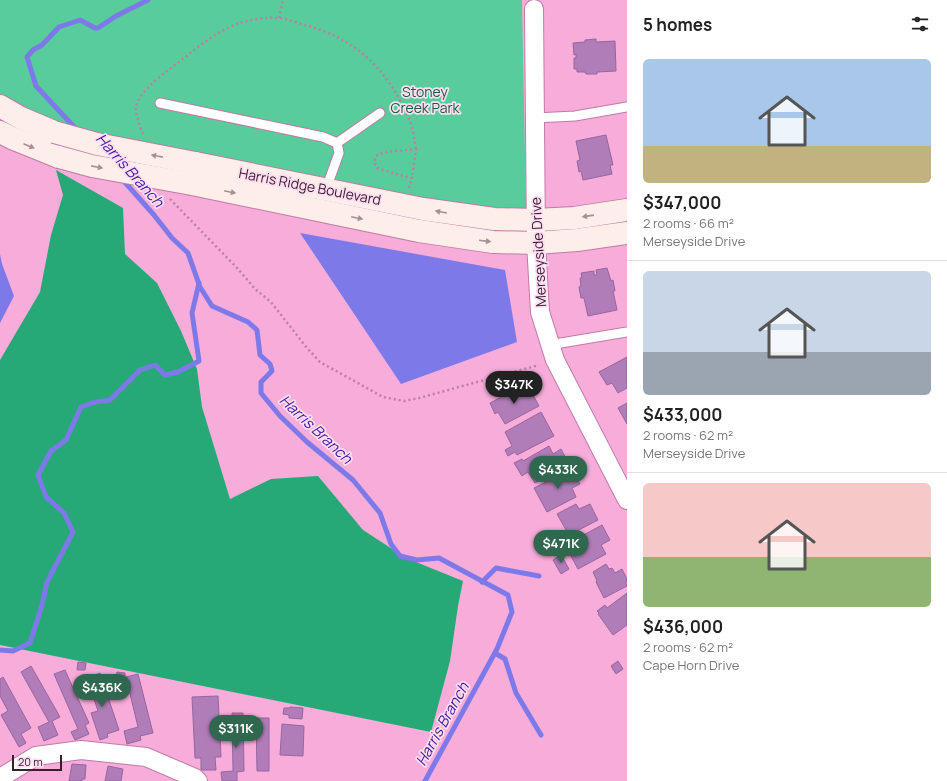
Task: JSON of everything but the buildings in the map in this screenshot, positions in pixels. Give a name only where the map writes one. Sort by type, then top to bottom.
[{"type":"street","name":"Merseyside Drive","points":[[534,9],[536,242],[540,312],[549,345],[555,360],[626,494]]},
{"type":"street","name":"Harris Ridge Boulevard","points":[[0,106],[22,118],[54,132],[193,173],[419,231],[493,242],[577,240],[627,233]]},
{"type":"street","name":"Harris Ridge Boulevard","points":[[0,132],[59,157],[92,166],[193,173],[326,189],[456,214],[494,219],[536,220],[574,218],[627,210]]},
{"type":"street","points":[[8,777],[36,756],[81,750],[146,757],[195,778],[198,781]]},
{"type":"lane","points":[[160,103],[323,136],[337,143]]},
{"type":"lane","points":[[535,118],[575,116],[627,107]]},
{"type":"lane","points":[[337,143],[380,113]]},
{"type":"lane","points":[[326,189],[339,153],[337,143]]},
{"type":"lane","points":[[549,345],[627,332]]},
{"type":"path","points":[[280,18],[283,0]]},
{"type":"path","points":[[408,192],[412,178],[416,149],[384,152],[376,156],[374,162],[377,168],[412,178]]},
{"type":"green space","name":"Stoney Creek Park","points":[[0,0],[522,0],[526,208],[490,209],[412,197],[234,163],[60,125],[0,96]]},
{"type":"green space","points":[[56,170],[123,208],[125,254],[157,283],[181,331],[197,369],[202,407],[230,499],[271,479],[318,476],[363,530],[406,558],[463,581],[450,661],[431,732],[0,645],[0,360],[40,292],[51,235],[63,195]]},
{"type":"shaded area","points":[[300,233],[505,270],[517,342],[401,384]]},
{"type":"shaded area","points":[[0,254],[2,264],[14,296],[0,323]]},
{"type":"waterway","name":"Harris Branch","points":[[77,130],[36,86],[27,57],[33,50],[42,45],[59,27],[80,20],[95,28],[98,28],[116,16],[148,0]]},
{"type":"waterway","name":"Harris Branch","points":[[122,179],[172,238],[188,253],[200,287],[212,306],[248,322],[257,330],[260,355],[270,364],[272,371],[261,382],[261,393],[280,416],[307,442],[353,480],[380,513],[391,544],[400,556],[417,560],[439,558],[508,595],[512,612],[497,649],[425,781]]},
{"type":"waterway","points":[[0,650],[13,651],[30,643],[42,605],[47,582],[73,532],[64,513],[46,497],[38,475],[51,451],[66,440],[81,407],[95,402],[110,400],[140,370],[155,365],[165,375],[178,372],[199,361],[192,313],[199,283]]},
{"type":"waterway","points":[[482,582],[496,568],[539,576]]},
{"type":"waterway","points":[[495,653],[505,659],[516,693],[541,735]]}]
